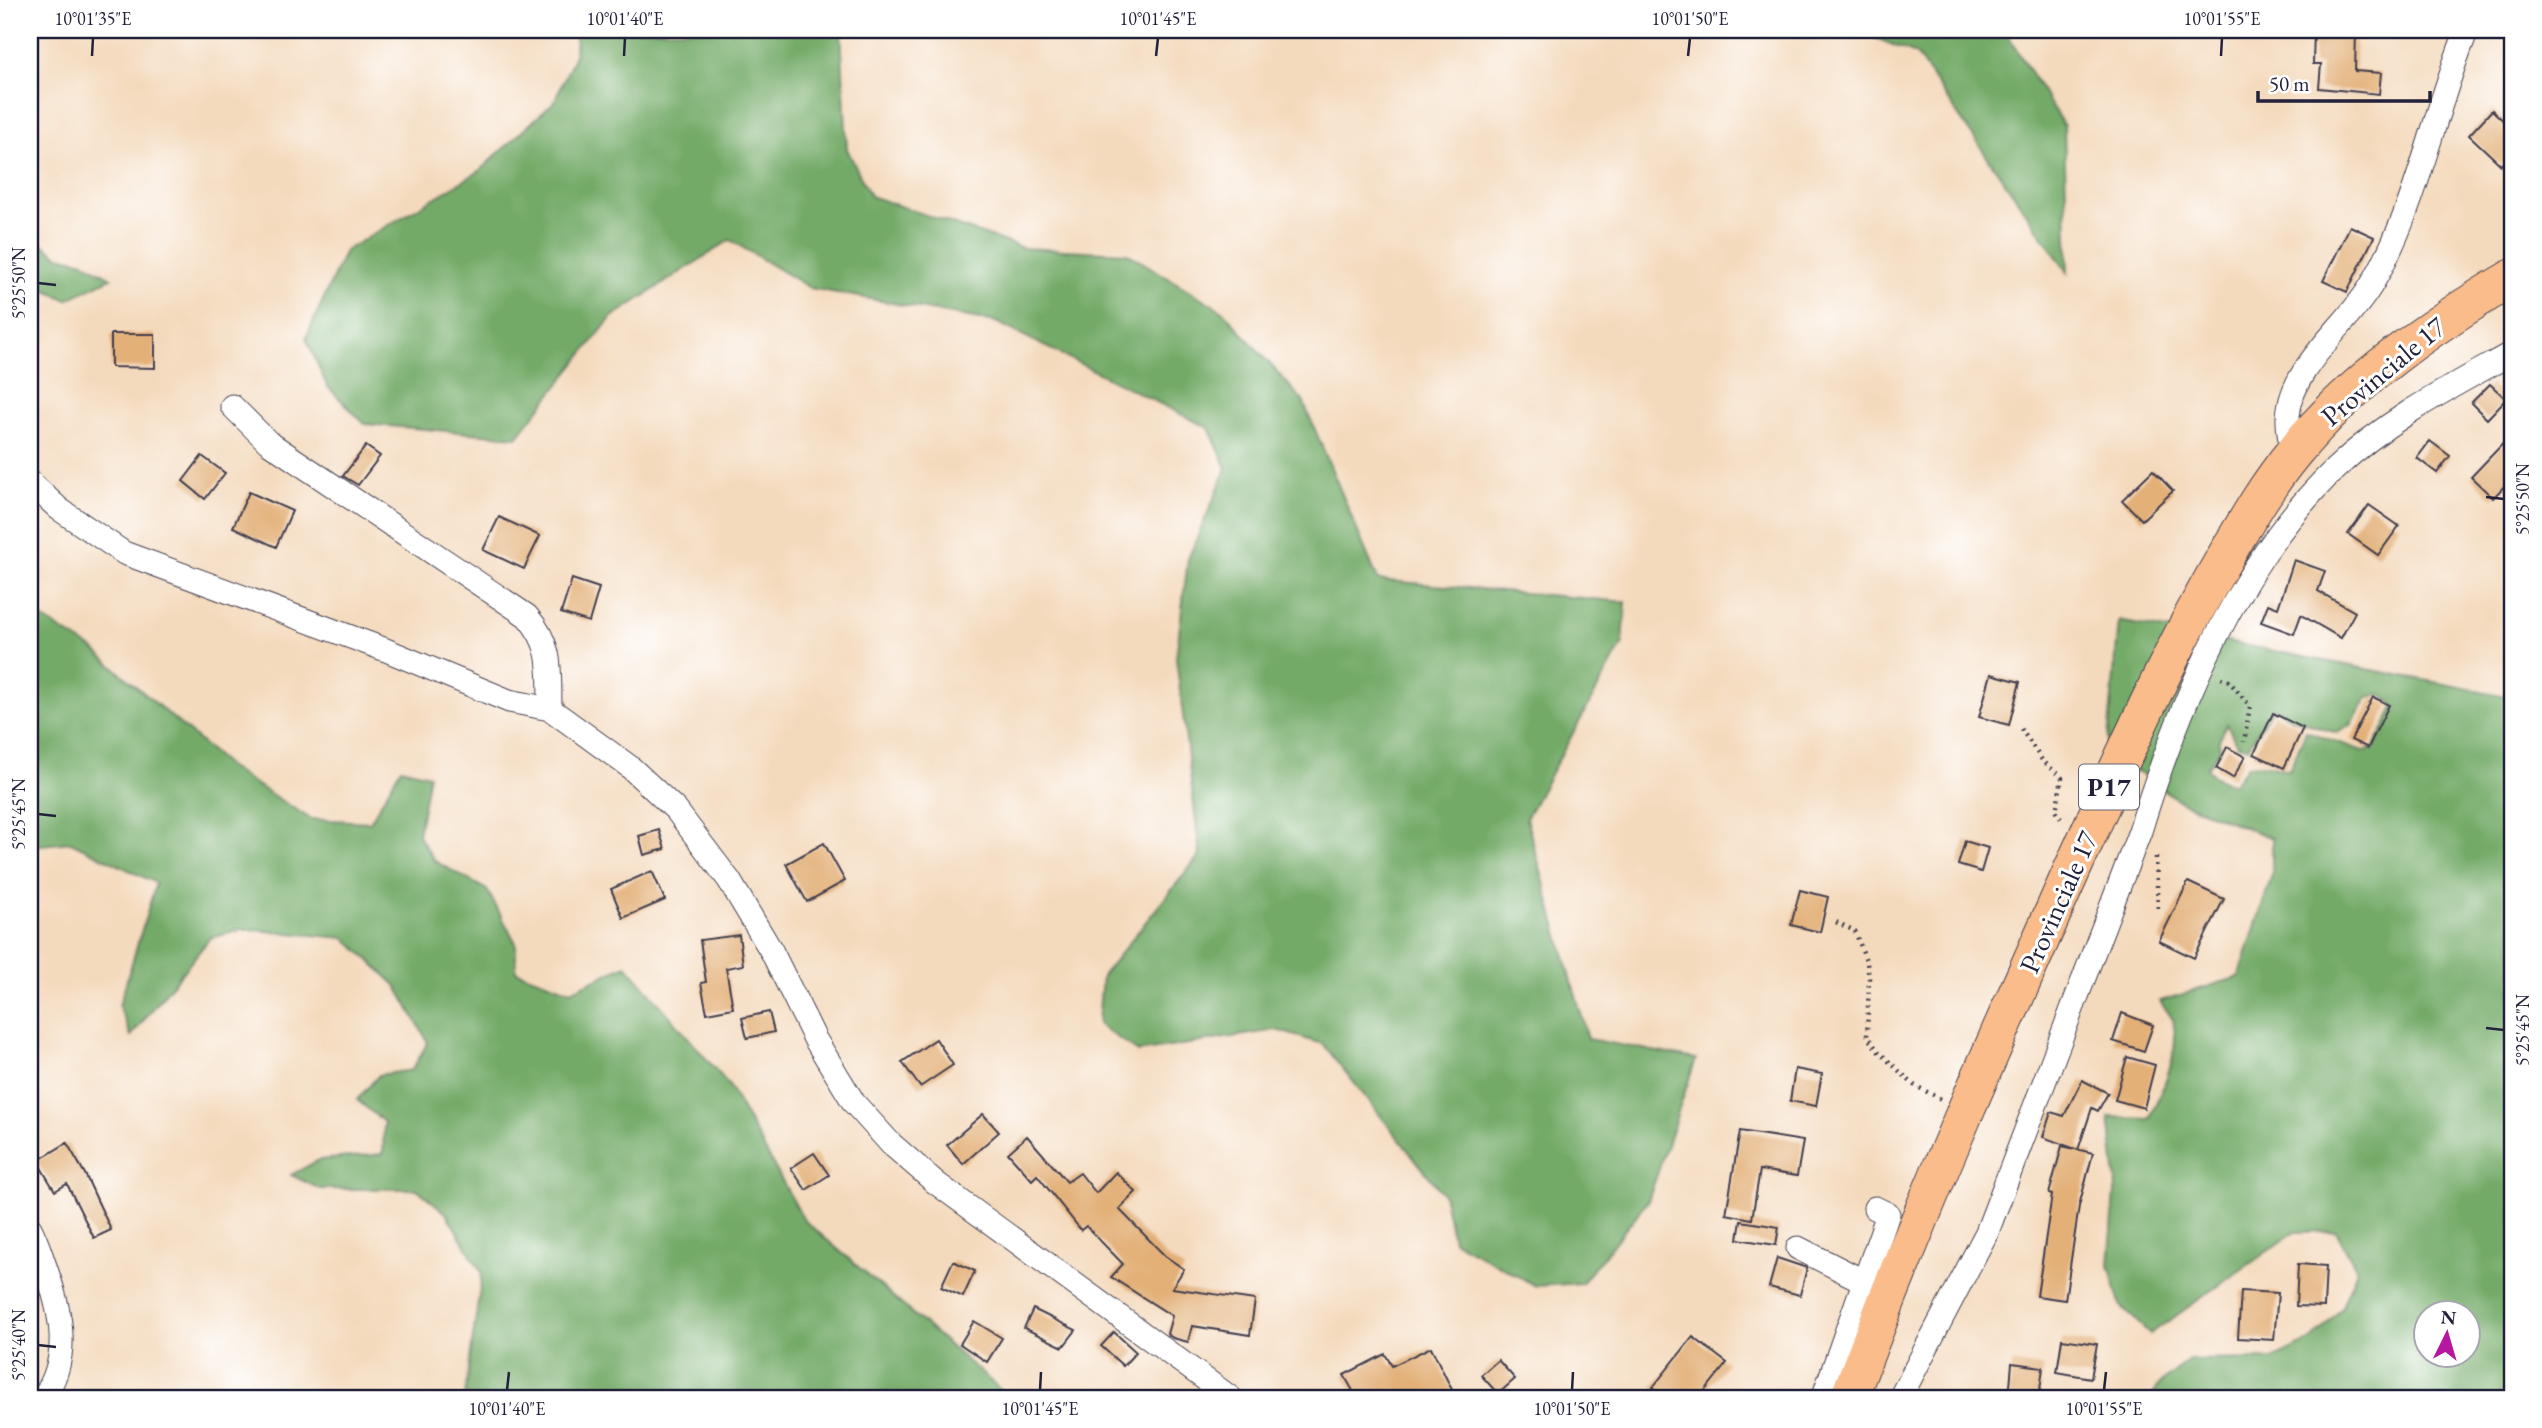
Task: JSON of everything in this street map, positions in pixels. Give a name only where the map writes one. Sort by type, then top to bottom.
[{"type":"main road","name":"Provinciale 17","points":[[1849,1398],[1885,1302],[1965,1113],[2085,841],[2179,640],[2252,511],[2292,454],[2340,400],[2393,355],[2452,314],[2512,278]]},
{"type":"street","points":[[2292,454],[2287,418],[2292,394],[2300,375],[2353,312],[2384,264],[2416,183],[2467,30]]},
{"type":"street","points":[[1900,1398],[1987,1232],[2126,870],[2183,708],[2226,617],[2273,542],[2302,503],[2336,467],[2396,420],[2512,352]]},
{"type":"street","points":[[232,406],[268,442],[527,616],[541,632],[548,656],[550,709]]},
{"type":"street","points":[[30,482],[59,509],[124,553],[386,650],[509,701],[550,709],[631,767],[676,810],[729,880],[772,952],[815,1039],[854,1103],[890,1143],[947,1191],[1231,1398]]},
{"type":"street","points":[[1823,1398],[1888,1214],[1875,1208]]},
{"type":"street","points":[[30,1228],[51,1284],[60,1315],[63,1340],[59,1362],[43,1398]]},
{"type":"street","points":[[1798,1248],[1864,1282]]},
{"type":"path","points":[[2201,668],[2229,681],[2250,706],[2244,742]]},
{"type":"path","points":[[2021,729],[2042,760],[2062,778],[2056,811],[2085,841]]},
{"type":"path","points":[[1836,922],[1855,931],[1867,963],[1867,1035],[1879,1052],[1913,1086],[1965,1113]]},
{"type":"green space","points":[[576,30],[841,30],[847,149],[870,196],[1023,248],[1127,253],[1223,311],[1303,401],[1378,580],[1626,602],[1623,643],[1526,818],[1588,1039],[1696,1059],[1648,1201],[1582,1283],[1536,1286],[1453,1240],[1443,1194],[1323,1044],[1276,1030],[1138,1052],[1098,1024],[1102,976],[1200,855],[1176,658],[1188,559],[1227,468],[1209,428],[996,322],[810,288],[730,240],[612,317],[517,437],[365,424],[327,386],[306,338],[345,251],[478,172],[554,102],[575,55]]},
{"type":"green space","points":[[1855,30],[2006,30],[2064,126],[2068,273],[1916,54]]},
{"type":"green space","points":[[30,235],[59,256],[84,262],[111,278],[67,300],[30,282]]},
{"type":"green space","points":[[30,611],[93,649],[234,771],[311,819],[370,822],[401,768],[429,775],[418,835],[435,861],[487,890],[516,943],[516,971],[571,991],[626,965],[728,1084],[804,1220],[1010,1398],[485,1398],[465,1395],[482,1273],[446,1213],[417,1189],[320,1189],[291,1175],[319,1160],[383,1154],[384,1122],[357,1100],[379,1075],[412,1070],[428,1042],[396,985],[345,938],[244,929],[210,938],[131,1036],[119,1006],[156,883],[71,842],[30,846]]},
{"type":"green space","points":[[2119,621],[2512,697],[2512,1398],[2153,1398],[2156,1387],[2189,1360],[2273,1359],[2312,1340],[2341,1309],[2357,1270],[2336,1231],[2295,1232],[2150,1334],[2120,1305],[2109,1265],[2116,1180],[2109,1117],[2149,1119],[2169,1070],[2175,1044],[2172,1019],[2160,1001],[2239,977],[2272,875],[2272,838],[2181,802],[2107,750]],"holes":[[[2380,694],[2395,706],[2373,749],[2363,751],[2306,731],[2289,770],[2264,764],[2248,765],[2233,785],[2213,776],[2207,767],[2220,750],[2219,740],[2227,724],[2237,745],[2248,747],[2273,707],[2291,718],[2337,733],[2351,725],[2368,697]]]},
{"type":"building","points":[[2314,30],[2356,30],[2355,71],[2381,73],[2379,94],[2319,88],[2321,64],[2313,64]]},
{"type":"building","points":[[2492,110],[2512,129],[2512,153],[2501,165],[2469,135]]},
{"type":"building","points":[[2350,226],[2374,237],[2347,292],[2323,281]]},
{"type":"building","points":[[111,334],[155,334],[155,368],[111,367]]},
{"type":"building","points":[[2490,384],[2506,399],[2487,419],[2471,403]]},
{"type":"building","points":[[2512,434],[2512,478],[2493,498],[2471,477]]},
{"type":"building","points":[[2430,441],[2450,456],[2437,473],[2417,458]]},
{"type":"building","points":[[366,446],[380,456],[358,485],[343,476]]},
{"type":"building","points":[[202,456],[225,473],[205,499],[183,481]]},
{"type":"building","points":[[2153,470],[2173,491],[2142,520],[2122,500]]},
{"type":"building","points":[[249,492],[292,511],[276,547],[233,527]]},
{"type":"building","points":[[2369,505],[2399,526],[2378,555],[2348,534]]},
{"type":"building","points":[[499,517],[540,536],[524,569],[483,550]]},
{"type":"building","points":[[2294,560],[2325,571],[2318,591],[2355,612],[2341,638],[2301,615],[2294,634],[2261,622],[2268,604],[2278,608]]},
{"type":"building","points":[[572,579],[599,588],[589,622],[561,613]]},
{"type":"building","points":[[1991,674],[2020,682],[2009,725],[1979,717]]},
{"type":"building","points":[[2373,697],[2389,705],[2368,748],[2351,740]]},
{"type":"building","points":[[2273,713],[2303,728],[2284,768],[2254,754]]},
{"type":"building","points":[[2227,747],[2245,757],[2233,778],[2216,768]]},
{"type":"building","points":[[659,830],[665,849],[644,855],[639,836]]},
{"type":"building","points":[[1965,841],[1988,848],[1981,872],[1958,865]]},
{"type":"building","points":[[824,843],[845,881],[807,902],[786,864]]},
{"type":"building","points":[[652,871],[665,900],[623,918],[611,889]]},
{"type":"building","points":[[2188,882],[2224,899],[2194,958],[2159,941]]},
{"type":"building","points":[[1800,890],[1828,897],[1820,932],[1791,925]]},
{"type":"building","points":[[739,935],[743,965],[726,968],[733,1008],[707,1013],[701,983],[706,982],[700,940]]},
{"type":"building","points":[[769,1012],[774,1032],[747,1038],[742,1018]]},
{"type":"building","points":[[2122,1013],[2153,1025],[2144,1051],[2113,1041]]},
{"type":"building","points":[[936,1039],[953,1065],[920,1087],[902,1062]]},
{"type":"building","points":[[2127,1057],[2155,1065],[2144,1108],[2115,1100]]},
{"type":"building","points":[[1795,1069],[1822,1074],[1816,1106],[1790,1101]]},
{"type":"building","points":[[2082,1080],[2108,1093],[2098,1111],[2092,1108],[2078,1150],[2043,1137],[2051,1112],[2064,1116]]},
{"type":"building","points":[[983,1114],[999,1132],[963,1164],[947,1145]]},
{"type":"building","points":[[1740,1131],[1803,1141],[1797,1176],[1760,1170],[1752,1219],[1726,1214]]},
{"type":"building","points":[[1027,1136],[1067,1182],[1080,1173],[1096,1193],[1116,1172],[1136,1192],[1119,1209],[1165,1256],[1184,1269],[1172,1288],[1255,1300],[1250,1335],[1192,1326],[1188,1342],[1167,1334],[1172,1316],[1111,1277],[1123,1264],[1086,1226],[1081,1230],[1037,1175],[1032,1180],[1008,1153]]},
{"type":"building","points":[[67,1143],[111,1230],[94,1238],[67,1184],[55,1191],[37,1161]]},
{"type":"building","points":[[2062,1146],[2093,1153],[2079,1206],[2065,1300],[2037,1296],[2052,1195],[2049,1194]]},
{"type":"building","points":[[814,1153],[829,1175],[806,1190],[791,1168]]},
{"type":"building","points":[[1741,1221],[1779,1227],[1776,1245],[1738,1239]]},
{"type":"building","points":[[1777,1258],[1807,1268],[1800,1295],[1769,1287]]},
{"type":"building","points":[[953,1261],[975,1271],[963,1297],[941,1287]]},
{"type":"building","points":[[2298,1264],[2326,1266],[2324,1307],[2296,1306]]},
{"type":"building","points":[[2241,1291],[2278,1293],[2274,1340],[2238,1338]]},
{"type":"building","points":[[1033,1309],[1076,1330],[1063,1347],[1024,1328]]},
{"type":"building","points":[[974,1321],[1002,1338],[987,1362],[960,1344]]},
{"type":"building","points":[[1114,1332],[1136,1352],[1123,1366],[1101,1346]]},
{"type":"building","points":[[1693,1337],[1727,1363],[1699,1398],[1667,1398],[1653,1387]]},
{"type":"building","points":[[2062,1339],[2097,1344],[2091,1378],[2057,1372]]},
{"type":"building","points":[[1431,1347],[1456,1398],[1357,1398],[1344,1375],[1385,1354],[1392,1366]]},
{"type":"building","points":[[1498,1360],[1515,1379],[1498,1394],[1481,1375]]},
{"type":"building","points":[[2012,1363],[2043,1367],[2039,1398],[2009,1398]]}]
